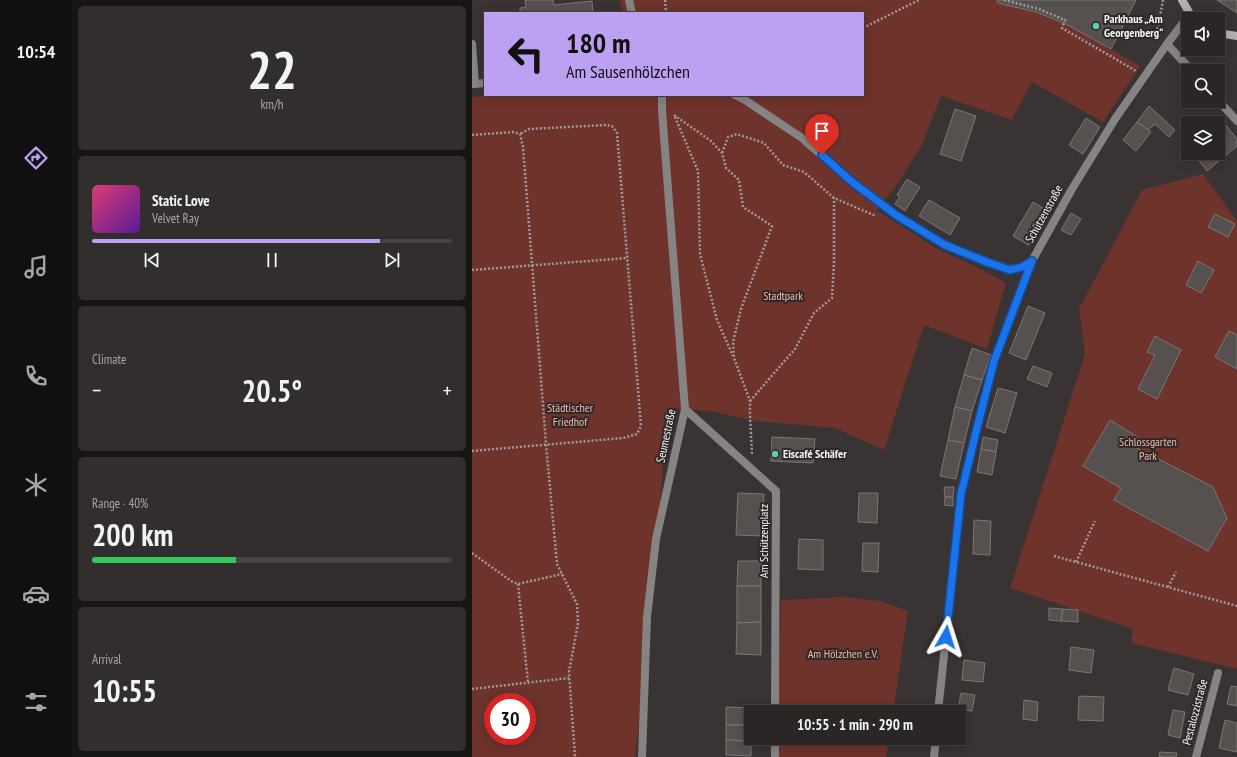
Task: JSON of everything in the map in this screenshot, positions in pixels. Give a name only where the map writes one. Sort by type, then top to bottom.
[{"type":"main road","points":[[1182,0],[1190,12]]},
{"type":"main road","points":[[1225,34],[1237,36]]},
{"type":"street","points":[[629,0],[632,12]]},
{"type":"street","name":"Schützenstraße","points":[[939,705],[961,494],[994,361],[1032,261],[1072,189],[1115,119],[1167,44],[1181,29]]},
{"type":"street","points":[[472,44],[474,84],[484,83]]},
{"type":"street","points":[[1167,44],[1186,64]]},
{"type":"street","name":"Seumestraße","points":[[642,757],[647,617],[655,547],[686,409],[662,96]]},
{"type":"street","points":[[737,96],[802,138],[851,181],[896,215],[945,245],[1010,270],[1022,267],[1032,261]]},
{"type":"street","points":[[1225,108],[1237,121]]},
{"type":"street","name":"Am Schützenplatz","points":[[686,409],[776,491],[775,705]]},
{"type":"street","name":"Pestalozzistraße","points":[[1196,757],[1218,674]]},
{"type":"street","points":[[775,745],[775,757]]},
{"type":"street","points":[[934,757],[935,745]]},
{"type":"path","points":[[665,0],[666,12]]},
{"type":"path","points":[[864,28],[919,0]]},
{"type":"path","points":[[1004,0],[1039,9],[1066,20],[1062,28],[1145,76]]},
{"type":"path","points":[[1163,0],[1157,33],[1167,44]]},
{"type":"path","points":[[662,111],[673,114],[711,141],[722,153],[726,168],[739,180],[743,207],[772,226],[741,309],[733,342],[734,358]]},
{"type":"path","points":[[673,114],[698,171],[700,254],[717,320],[734,358],[750,401],[754,470]]},
{"type":"path","points":[[472,135],[513,132],[520,134],[529,129],[606,125],[612,126],[617,133],[641,426],[637,434],[623,438],[472,451]]},
{"type":"path","points":[[520,134],[523,147],[546,444],[557,564],[576,604],[578,623],[570,678],[575,757]]},
{"type":"path","points":[[722,153],[728,137],[737,134],[764,143],[783,165],[804,172],[834,198],[883,219]]},
{"type":"path","points":[[750,401],[795,349],[814,313],[832,298],[834,198]]},
{"type":"path","points":[[472,270],[627,258]]},
{"type":"path","points":[[1076,562],[1095,521]]},
{"type":"path","points":[[472,553],[511,581],[518,584],[562,574]]},
{"type":"path","points":[[1054,556],[1237,606]]},
{"type":"path","points":[[1168,587],[1176,572]]},
{"type":"path","points":[[518,584],[528,683]]},
{"type":"path","points":[[472,689],[570,678]]},
{"type":"green space","points":[[620,0],[997,0],[998,3],[1036,12],[1064,23],[1140,66],[1103,122],[1032,82],[1012,120],[941,96],[922,145],[894,189],[876,210],[941,251],[977,267],[1006,283],[987,349],[924,325],[884,450],[835,428],[756,421],[709,411],[668,408],[644,690],[635,757],[472,757],[472,97],[864,96],[864,12],[623,12]]},
{"type":"green space","name":"Schlossgarten Park","points":[[1203,174],[1237,221],[1237,669],[1131,643],[1133,629],[1010,588],[1085,354],[1079,309],[1142,190]]},
{"type":"green space","name":"Am Hölzchen e.V.","points":[[846,597],[880,601],[908,611],[894,705],[778,705],[781,600]]},
{"type":"green space","points":[[778,745],[888,745],[886,757],[779,757]]},
{"type":"building","points":[[525,0],[553,0],[554,5],[592,1],[593,12],[520,12],[520,8],[526,7]]},
{"type":"building","name":"Parkhaus „Am Georgenberg“","points":[[997,0],[1136,0],[1111,49],[1064,23],[1036,12],[998,3]]},
{"type":"building","points":[[1217,0],[1237,0],[1237,13]]},
{"type":"building","points":[[1149,106],[1175,130],[1169,137],[1155,124],[1148,130],[1137,122]]},
{"type":"building","points":[[955,109],[976,116],[961,161],[940,154]]},
{"type":"building","points":[[1086,118],[1100,127],[1083,154],[1069,145]]},
{"type":"building","points":[[1137,122],[1151,132],[1136,151],[1123,140]]},
{"type":"building","points":[[1225,124],[1237,139],[1237,146],[1225,156]]},
{"type":"building","points":[[1198,160],[1220,160],[1207,171]]},
{"type":"building","points":[[907,179],[920,187],[905,211],[895,204],[900,197],[897,195]]},
{"type":"building","points":[[929,200],[960,218],[950,235],[919,216]]},
{"type":"building","points":[[1033,202],[1049,212],[1029,245],[1013,236]]},
{"type":"building","points":[[1071,213],[1081,219],[1071,235],[1061,230]]},
{"type":"building","points":[[1215,214],[1235,224],[1228,237],[1208,227]]},
{"type":"building","points":[[1198,261],[1214,270],[1201,293],[1186,285]]},
{"type":"building","points":[[1028,306],[1045,313],[1026,360],[1009,353]]},
{"type":"building","points":[[1229,331],[1237,335],[1237,369],[1215,357]]},
{"type":"building","points":[[1155,336],[1181,350],[1157,399],[1138,389],[1155,355],[1147,352]]},
{"type":"building","points":[[972,348],[991,355],[982,380],[964,375]]},
{"type":"building","points":[[1033,366],[1052,373],[1047,387],[1027,379]]},
{"type":"building","points":[[964,375],[982,380],[972,411],[955,407]]},
{"type":"building","points":[[998,388],[1017,393],[1005,433],[986,427]]},
{"type":"building","points":[[955,407],[972,411],[964,443],[948,440]]},
{"type":"building","points":[[1110,420],[1138,437],[1135,447],[1213,487],[1227,518],[1208,551],[1114,500],[1121,488],[1083,466]]},
{"type":"building","points":[[772,437],[815,439],[813,463],[771,461]]},
{"type":"building","points":[[983,437],[998,440],[996,452],[981,449]]},
{"type":"building","points":[[948,440],[964,443],[956,479],[940,476]]},
{"type":"building","points":[[981,449],[996,452],[992,475],[977,472]]},
{"type":"building","points":[[944,487],[954,487],[953,497],[945,497]]},
{"type":"building","points":[[738,493],[764,494],[762,536],[736,535]]},
{"type":"building","points":[[859,493],[878,493],[877,523],[858,522]]},
{"type":"building","points":[[945,497],[953,497],[953,506],[944,505]]},
{"type":"building","points":[[974,520],[991,521],[990,555],[973,554]]},
{"type":"building","points":[[799,539],[823,540],[823,570],[798,569]]},
{"type":"building","points":[[863,543],[879,543],[878,572],[862,571]]},
{"type":"building","points":[[738,561],[761,561],[761,586],[737,586]]},
{"type":"building","points":[[737,586],[761,586],[761,622],[737,623]]},
{"type":"building","points":[[1049,608],[1063,609],[1061,621],[1049,620]]},
{"type":"building","points":[[1063,609],[1078,610],[1078,622],[1061,621]]},
{"type":"building","points":[[761,622],[761,655],[736,654],[737,623]]},
{"type":"building","points":[[1071,647],[1094,650],[1091,673],[1069,670]]},
{"type":"building","points":[[964,660],[985,663],[983,682],[962,680]]},
{"type":"building","points":[[1174,668],[1194,674],[1188,695],[1168,690]]},
{"type":"building","points":[[1231,686],[1237,687],[1237,706],[1227,704]]},
{"type":"building","points":[[961,693],[975,695],[972,711],[966,710],[966,705],[959,705]]},
{"type":"building","points":[[1079,696],[1104,697],[1103,721],[1078,720]]},
{"type":"building","points":[[1024,700],[1038,702],[1037,721],[1023,719]]},
{"type":"building","points":[[726,707],[744,708],[744,725],[726,725]]},
{"type":"building","points":[[1173,710],[1185,712],[1180,738],[1168,735]]},
{"type":"building","points":[[1225,720],[1237,723],[1237,752],[1219,748]]},
{"type":"building","points":[[726,725],[744,725],[744,741],[726,740]]},
{"type":"building","points":[[726,740],[744,741],[744,745],[751,745],[751,756],[726,755]]},
{"type":"building","points":[[1160,752],[1177,753],[1176,757],[1159,757]]},
{"type":"place","name":"Parkhaus „Am Georgenberg“","points":[[1096,26]]},
{"type":"place","name":"Eiscafé Schäfer","points":[[775,454]]},
{"type":"route","points":[[822,155],[851,181],[896,215],[945,245],[1010,270],[1022,267],[1032,261],[994,361],[961,494],[946,637]]},
{"type":"park label","name":"Stadtpark","points":[[783,296]]},
{"type":"park label","name":"Städtischer Friedhof","points":[[570,415]]}]
